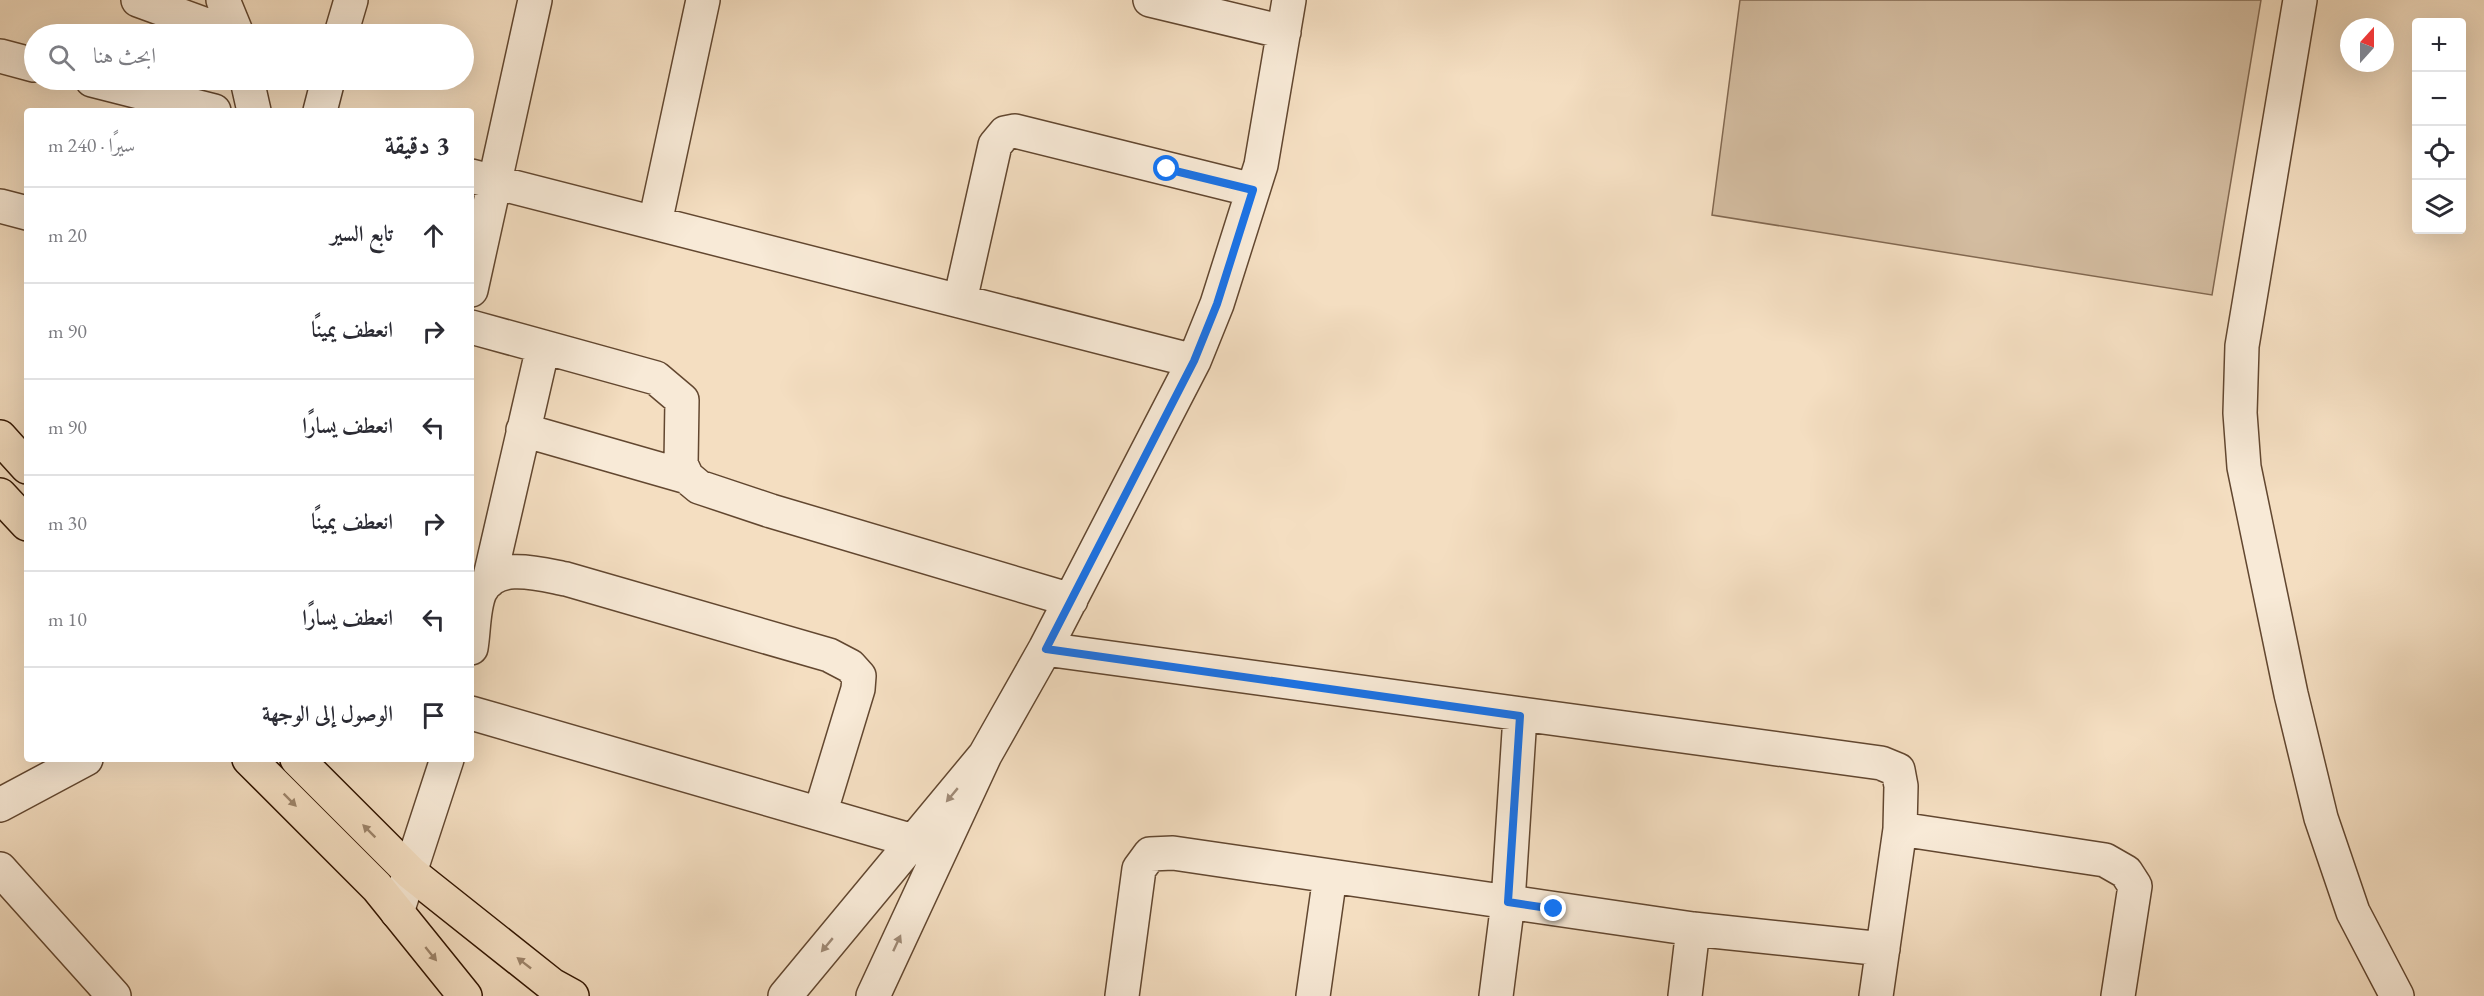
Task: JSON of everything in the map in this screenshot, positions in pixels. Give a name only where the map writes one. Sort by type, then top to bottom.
[{"type":"main road","points":[[0,437],[24,464]]},
{"type":"main road","points":[[0,495],[24,521]]},
{"type":"main road","points":[[252,762],[377,886],[465,996]]},
{"type":"main road","points":[[300,762],[411,873],[552,985],[572,996]]},
{"type":"street","points":[[138,0],[204,24]]},
{"type":"street","points":[[223,0],[233,24]]},
{"type":"street","points":[[344,24],[351,0]]},
{"type":"street","points":[[474,262],[483,179],[535,0]]},
{"type":"street","points":[[655,224],[703,0]]},
{"type":"street","points":[[1150,0],[1284,32]]},
{"type":"street","points":[[785,996],[927,845],[985,755],[1046,649],[1194,361],[1217,304],[1261,165],[1289,0]]},
{"type":"street","points":[[2300,0],[2242,346],[2240,413],[2244,467],[2291,694],[2322,818],[2353,912],[2397,996]]},
{"type":"street","points":[[0,56],[24,62]]},
{"type":"street","points":[[131,90],[202,108]]},
{"type":"street","points":[[249,90],[253,108]]},
{"type":"street","points":[[321,108],[325,90]]},
{"type":"street","points":[[960,301],[995,145],[1005,133],[1015,131],[1253,190]]},
{"type":"street","points":[[483,179],[1194,361]]},
{"type":"street","points":[[0,206],[24,212]]},
{"type":"street","points":[[474,328],[656,378],[670,387],[682,400],[681,464],[687,477]]},
{"type":"street","points":[[474,628],[480,593],[489,581],[543,347]]},
{"type":"street","points":[[524,430],[687,477],[699,487],[771,511],[1071,600]]},
{"type":"street","points":[[489,581],[506,572],[528,572],[566,579],[829,655],[850,666],[859,676],[858,689],[820,814]]},
{"type":"street","points":[[1046,649],[1520,716],[1881,762],[1898,770],[1902,786],[1900,829],[1876,996]]},
{"type":"street","points":[[474,714],[927,845]]},
{"type":"street","points":[[1496,996],[1508,902],[1520,716]]},
{"type":"street","points":[[0,806],[81,762]]},
{"type":"street","points":[[397,912],[446,762]]},
{"type":"street","points":[[1900,829],[2105,860],[2126,872],[2135,886],[2118,996]]},
{"type":"street","points":[[873,996],[927,845]]},
{"type":"street","points":[[1122,996],[1139,869],[1150,854],[1173,853],[1693,928],[1883,949]]},
{"type":"street","points":[[0,869],[114,996]]},
{"type":"street","points":[[1313,996],[1330,876]]},
{"type":"street","points":[[1685,996],[1693,928]]},
{"type":"shaded area","points":[[1740,0],[2261,0],[2212,295],[1712,215]]},
{"type":"route","points":[[1167,169],[1253,190],[1217,304],[1194,361],[1046,649],[1520,716],[1508,902],[1554,909]]}]
